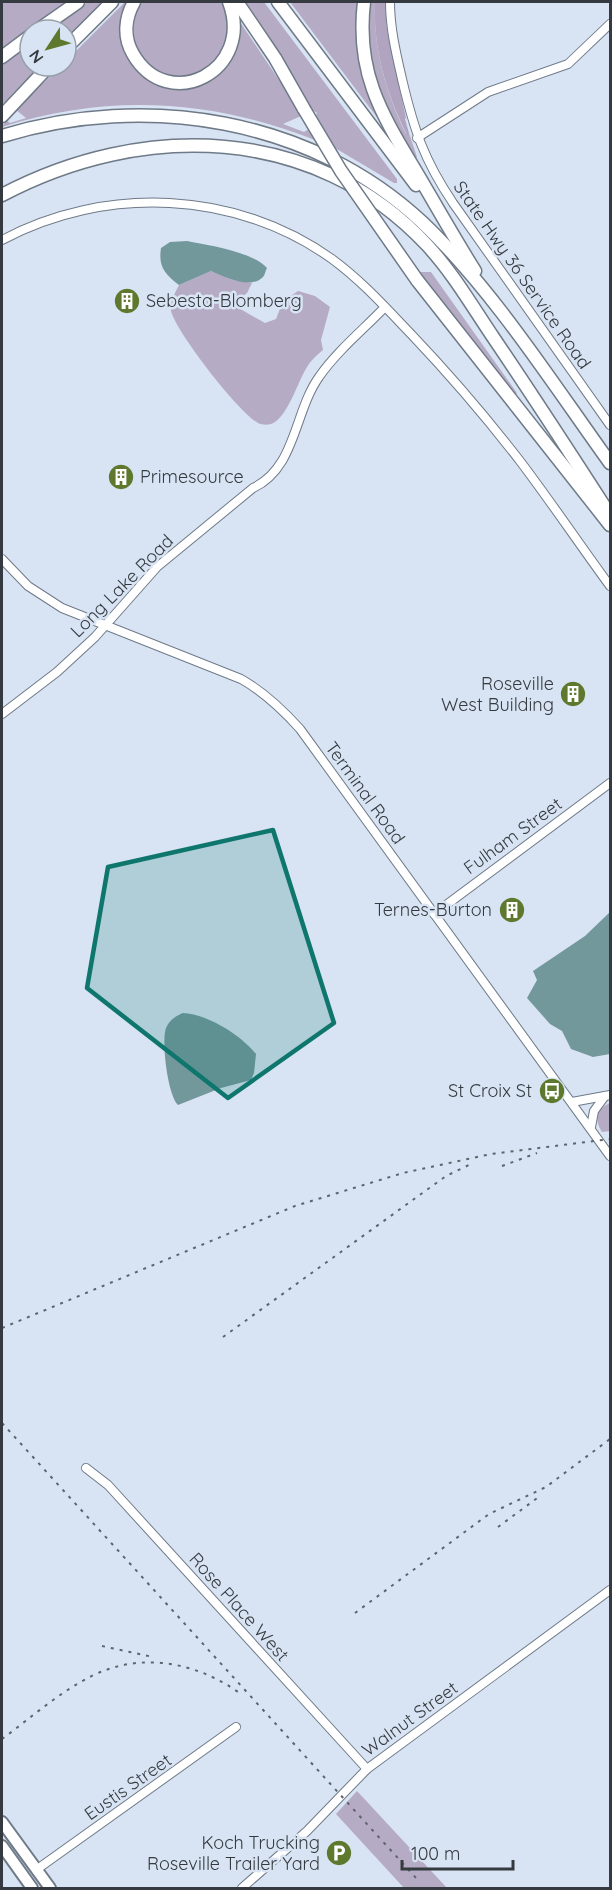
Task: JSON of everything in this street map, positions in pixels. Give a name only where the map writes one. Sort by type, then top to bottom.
[{"type":"highway","points":[[55,18],[78,2]]},
{"type":"highway","points":[[78,36],[112,2]]},
{"type":"highway","points":[[134,2],[126,29],[130,49],[135,58],[157,78],[171,82],[183,82],[204,77],[212,72],[228,54],[235,22],[229,2]]},
{"type":"highway","points":[[237,2],[275,58],[341,171],[417,280],[610,525]]},
{"type":"highway","points":[[278,2],[455,239]]},
{"type":"highway","points":[[363,2],[362,41],[368,77],[390,127],[455,239],[501,312],[610,463]]},
{"type":"highway","points":[[2,57],[18,45]]},
{"type":"highway","points":[[2,116],[38,78]]},
{"type":"highway","points":[[2,136],[57,123],[91,118],[133,116],[209,120],[285,139],[359,174],[403,206],[443,243],[501,312]]},
{"type":"highway","points":[[2,195],[57,171],[101,157],[163,146],[197,144],[241,148],[290,159],[362,190],[412,230],[442,262],[610,515]]},
{"type":"main road","points":[[2,1822],[50,1888]]},
{"type":"main road","points":[[2,1846],[32,1888]]},
{"type":"street","name":"State Hwy 36 Service Road","points":[[390,2],[394,46],[417,138],[439,182],[610,425]]},
{"type":"street","points":[[417,138],[488,92],[568,64],[610,24]]},
{"type":"street","points":[[2,240],[65,214],[102,206],[156,202],[199,206],[246,217],[308,244],[352,275],[385,307],[477,407],[521,463],[610,586]]},
{"type":"street","name":"Long Lake Road","points":[[2,714],[57,672],[106,626],[156,567],[253,488],[264,483],[275,471],[292,442],[306,401],[319,377],[336,356],[385,307]]},
{"type":"street","name":"Terminal Road","points":[[2,559],[15,574],[44,597],[80,617],[221,670],[252,685],[272,700],[300,729],[610,1156]]},
{"type":"street","name":"Fulham Street","points":[[434,914],[610,783]]},
{"type":"street","points":[[572,1102],[608,1095]]},
{"type":"street","points":[[591,1128],[594,1111],[608,1095]]},
{"type":"street","name":"Rose Place West","points":[[87,1468],[108,1485],[367,1769]]},
{"type":"street","name":"Walnut Street","points":[[242,1888],[308,1831],[367,1769],[610,1590]]},
{"type":"street","name":"Eustis Street","points":[[36,1870],[237,1727]]},
{"type":"highlighted area","points":[[273,830],[334,1023],[228,1098],[87,988],[108,867]]},
{"type":"shaded area","points":[[2,2],[68,2],[46,18],[18,18],[18,38],[2,50]]},
{"type":"shaded area","points":[[88,2],[105,2],[78,29],[78,18],[65,18]]},
{"type":"shaded area","points":[[125,2],[130,2],[126,11],[137,68],[141,72],[207,81],[224,67],[236,49],[240,22],[301,116],[283,124],[304,132],[309,129],[315,140],[276,126],[237,116],[160,105],[121,105],[81,109],[42,116],[2,127],[6,120],[10,123],[26,118],[16,110],[49,78],[78,78],[78,49]]},
{"type":"shaded area","points":[[137,2],[224,2],[229,15],[227,47],[206,71],[175,79],[145,65],[130,35]]},
{"type":"shaded area","points":[[245,2],[264,2],[397,179],[397,183],[335,148],[316,115],[317,113],[312,110],[272,41]]},
{"type":"shaded area","points":[[290,2],[360,2],[381,119],[379,120]]},
{"type":"shaded area","points":[[368,2],[375,2],[376,36],[382,70],[392,103],[406,134],[409,133],[416,158],[394,126],[374,78],[366,32]]},
{"type":"shaded area","points":[[375,2],[385,2],[387,30],[409,133],[407,135],[382,70],[376,36]]},
{"type":"shaded area","points":[[18,52],[18,78],[30,78],[7,102],[2,104],[2,64]]},
{"type":"shaded area","points":[[187,241],[241,253],[267,268],[263,277],[258,281],[237,281],[211,271],[179,285],[164,270],[161,248],[170,242]]},
{"type":"shaded area","points":[[211,271],[233,280],[252,283],[247,293],[234,303],[265,323],[276,319],[283,301],[298,291],[315,296],[330,307],[321,340],[323,350],[309,364],[282,415],[271,424],[258,423],[223,389],[184,336],[171,311],[172,301],[179,285]]},
{"type":"shaded area","points":[[419,272],[431,272],[517,393],[515,395]]},
{"type":"shaded area","points":[[610,912],[610,1054],[593,1057],[571,1049],[562,1031],[550,1024],[527,998],[537,980],[533,971],[585,936]]},
{"type":"shaded area","points":[[183,1013],[213,1021],[250,1047],[256,1054],[251,1080],[221,1088],[178,1105],[174,1100],[168,1080],[165,1035],[169,1023]]},
{"type":"shaded area","points":[[610,1103],[610,1131],[602,1132],[597,1119],[598,1115],[605,1105]]},
{"type":"shaded area","points":[[357,1791],[447,1888],[404,1888],[336,1814]]},
{"type":"railway","points":[[2,1328],[295,1206],[403,1173],[491,1154],[610,1139]]},
{"type":"railway","points":[[502,1166],[537,1153]]},
{"type":"railway","points":[[223,1337],[446,1176],[471,1164]]},
{"type":"railway","points":[[2,1423],[416,1878]]},
{"type":"railway","points":[[355,1613],[489,1514],[546,1487],[610,1439]]},
{"type":"railway","points":[[498,1527],[540,1496]]},
{"type":"railway","points":[[102,1646],[153,1657]]},
{"type":"railway","points":[[2,1739],[79,1683],[106,1670],[123,1665],[141,1663],[177,1665],[211,1676],[242,1695]]},
{"type":"place","name":"Sebesta-Blomberg","points":[[127,301]]},
{"type":"place","name":"Primesource","points":[[121,477]]},
{"type":"place","name":"Roseville West Building","points":[[573,694]]},
{"type":"place","name":"Ternes-Burton","points":[[512,910]]},
{"type":"place","name":"St Croix St","points":[[552,1091]]},
{"type":"place","name":"Koch Trucking Roseville Trailer Yard","points":[[339,1853]]}]
